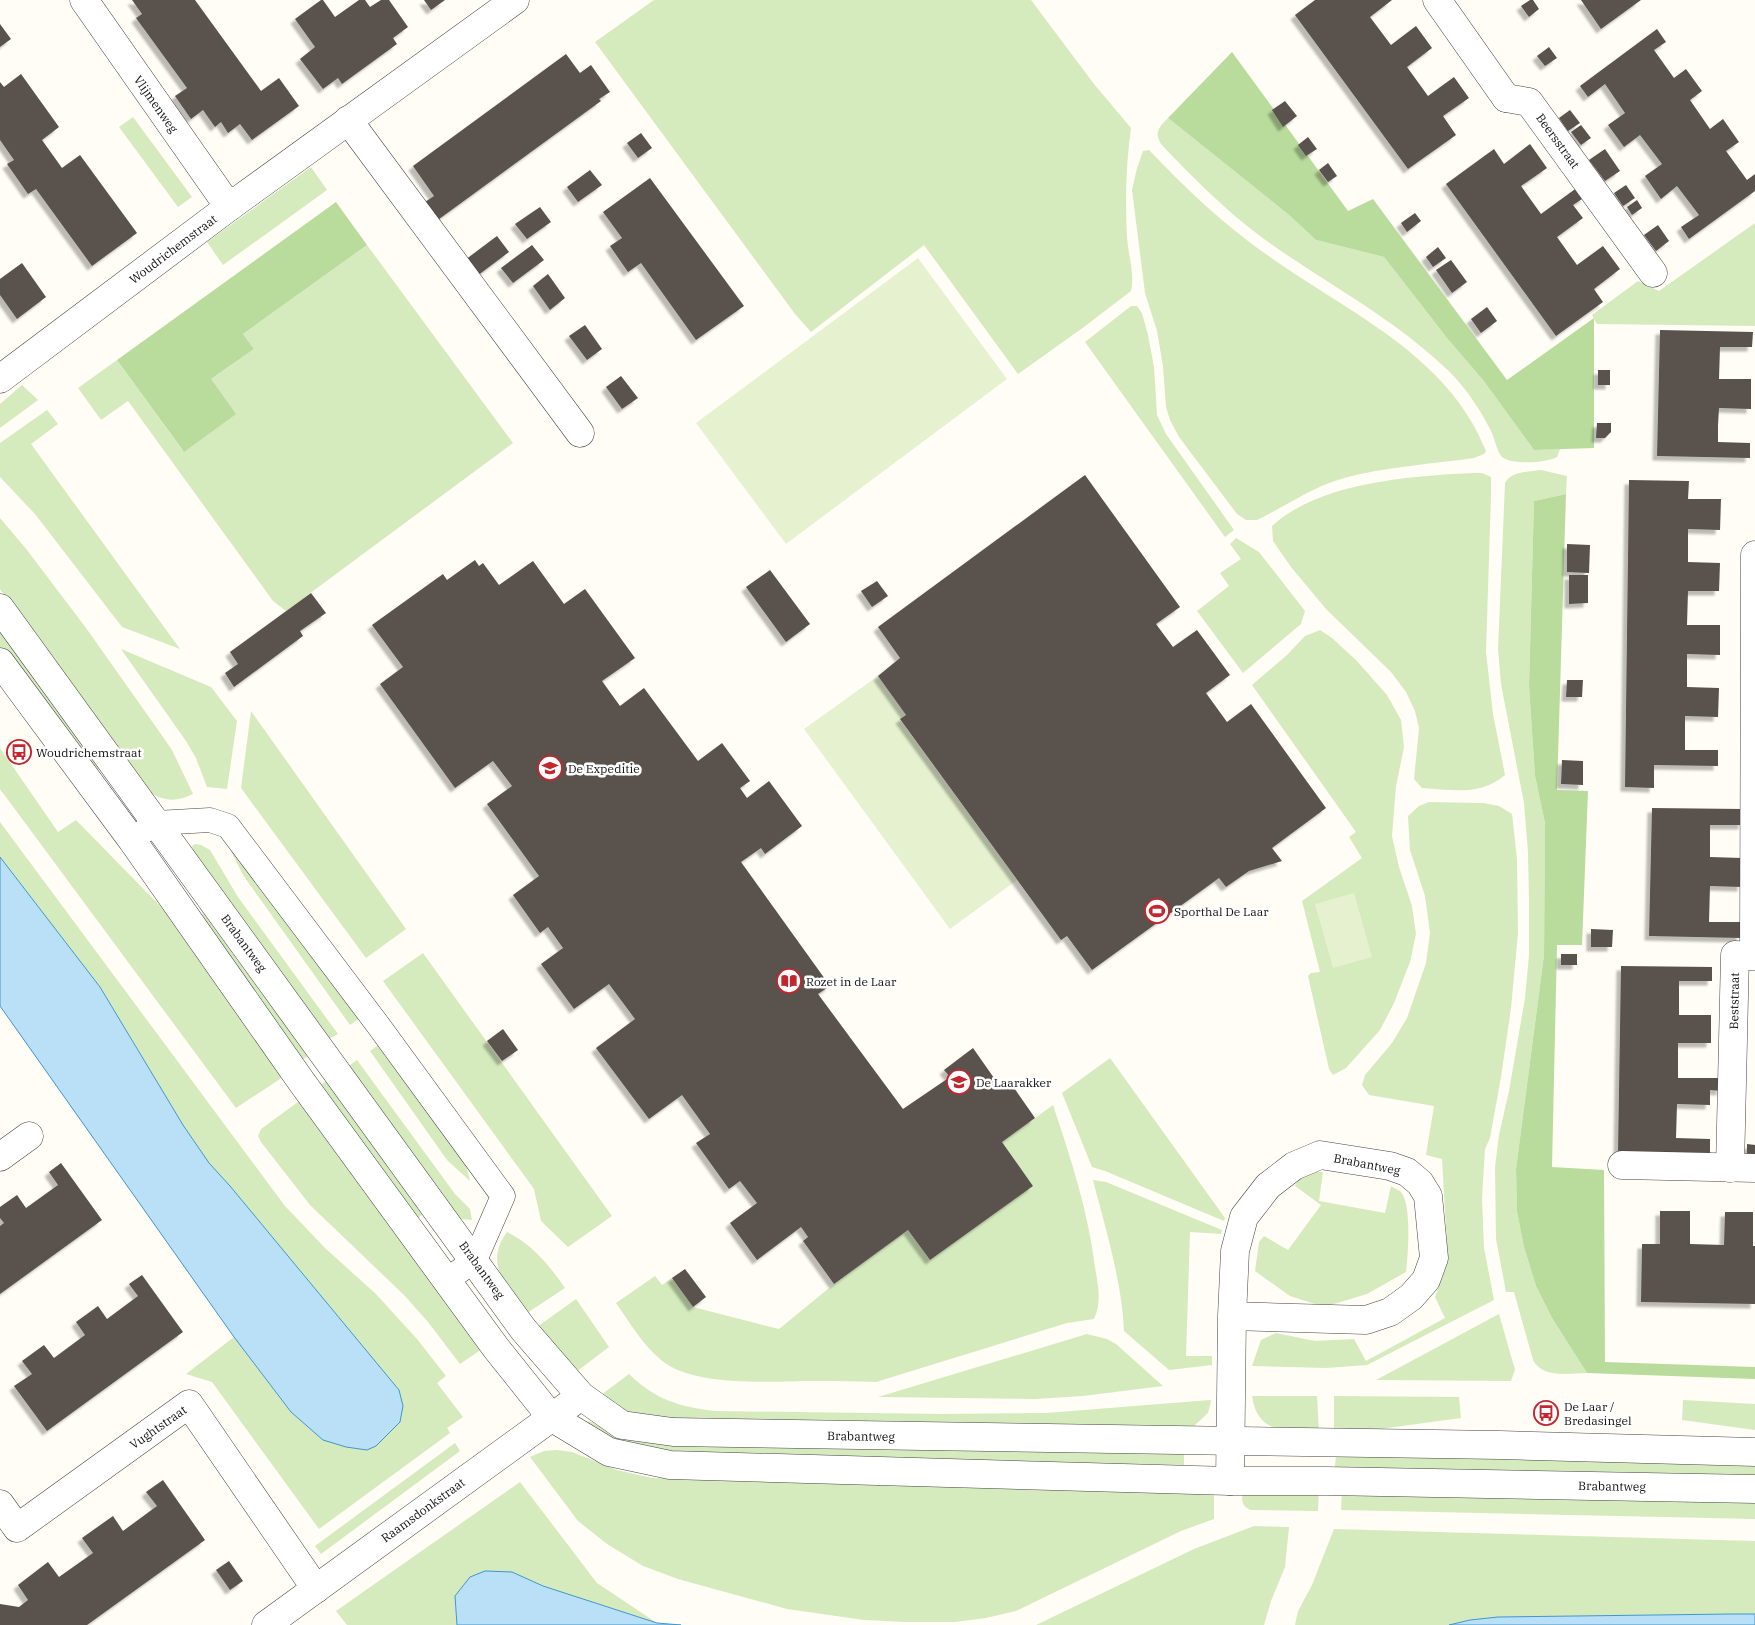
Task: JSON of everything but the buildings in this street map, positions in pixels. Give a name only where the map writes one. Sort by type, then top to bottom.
[{"type":"street","name":"Vlijmenweg","points":[[84,0],[229,207]]},
{"type":"street","name":"Woudrichemstraat","points":[[0,379],[229,207],[515,0]]},
{"type":"street","name":"Beersstraat","points":[[1437,0],[1506,98],[1529,102],[1652,273]]},
{"type":"street","points":[[348,120],[580,433]]},
{"type":"street","name":"Beststraat","points":[[1622,1165],[1743,1168],[1735,955],[1754,956],[1755,555]]},
{"type":"street","name":"Brabantweg","points":[[0,608],[475,1260],[523,1329],[581,1396],[622,1425],[673,1432],[1755,1452]]},
{"type":"street","name":"Brabantweg","points":[[0,662],[132,840],[301,1081],[496,1348],[551,1417],[609,1452],[670,1465],[1230,1481],[1755,1489]]},
{"type":"street","points":[[0,1157],[29,1136]]},
{"type":"street","name":"Brabantweg","points":[[1230,1481],[1232,1316],[1235,1251],[1244,1218],[1268,1186],[1294,1166],[1320,1155],[1390,1166],[1407,1172],[1420,1183],[1428,1196],[1434,1258],[1426,1280],[1411,1297],[1390,1312],[1366,1320],[1232,1316]]},
{"type":"street","name":"Raamsdonkstraat","points":[[266,1625],[581,1396]]},
{"type":"street","name":"Vughtstraat","points":[[0,1504],[17,1528],[189,1404],[316,1589]]},
{"type":"lane","points":[[132,840],[156,823],[210,820],[228,826],[378,1025],[503,1196],[475,1260],[447,1280]]},
{"type":"green space","points":[[654,0],[1031,0],[1094,84],[1131,128],[1126,196],[1127,237],[1132,278],[1131,291],[1018,374],[924,245],[811,332],[795,314],[595,42]]},
{"type":"green space","points":[[1232,52],[1348,211],[1373,199],[1507,380],[1594,318],[1594,448],[1534,450],[1483,380],[1447,338],[1384,257],[1316,240],[1289,215],[1168,118]]},
{"type":"green space","points":[[133,117],[192,197],[178,207],[119,127]]},
{"type":"green space","points":[[1168,118],[1289,215],[1316,240],[1384,257],[1447,338],[1483,380],[1534,450],[1560,449],[1557,457],[1545,461],[1521,462],[1507,460],[1502,457],[1480,411],[1462,386],[1440,363],[1420,345],[1376,313],[1264,239],[1223,206],[1185,169],[1159,140],[1158,130]]},
{"type":"green space","points":[[1149,150],[1177,179],[1237,233],[1363,318],[1422,362],[1447,388],[1469,417],[1486,451],[1484,454],[1474,458],[1392,468],[1344,478],[1310,492],[1257,520],[1246,520],[1237,514],[1179,437],[1166,407],[1163,366],[1157,331],[1145,293],[1132,190],[1143,151]]},
{"type":"green space","points":[[311,167],[327,190],[223,265],[207,242]]},
{"type":"green space","points":[[336,202],[367,245],[243,334],[254,349],[211,379],[236,414],[184,452],[117,360]]},
{"type":"green space","points":[[1755,223],[1755,326],[1597,324],[1592,315],[1638,281],[1659,291]]},
{"type":"green space","points":[[367,245],[513,443],[286,611],[273,601],[128,401],[101,420],[78,388],[117,360],[183,451],[211,379],[254,349],[243,334]]},
{"type":"green space","points":[[918,258],[1007,379],[786,544],[696,423]]},
{"type":"green space","points":[[1131,306],[1137,306],[1142,313],[1148,335],[1154,367],[1157,415],[1166,434],[1234,530],[1225,537],[1085,342]]},
{"type":"green space","points":[[22,385],[38,400],[0,428],[0,404]]},
{"type":"green space","points":[[47,410],[58,424],[31,444],[180,649],[122,627],[35,514],[0,477],[0,443]]},
{"type":"green space","points":[[1541,470],[1567,476],[1566,494],[1534,501],[1529,686],[1535,776],[1545,823],[1544,955],[1516,1169],[1517,1212],[1524,1247],[1536,1286],[1552,1318],[1587,1373],[1564,1374],[1543,1370],[1533,1360],[1514,1292],[1506,1292],[1496,1239],[1495,1167],[1499,1135],[1509,1091],[1525,998],[1529,955],[1528,853],[1524,803],[1501,684],[1498,649],[1505,483],[1511,476],[1516,474]]},
{"type":"green space","points":[[1482,473],[1491,477],[1486,652],[1493,714],[1505,775],[1496,782],[1476,789],[1422,788],[1414,779],[1419,728],[1415,711],[1406,692],[1391,672],[1326,609],[1291,567],[1273,541],[1272,526],[1292,511],[1340,491],[1395,479]]},
{"type":"green space","points":[[1566,494],[1557,790],[1588,791],[1582,945],[1557,945],[1552,1167],[1604,1170],[1605,1362],[1755,1367],[1755,1379],[1587,1373],[1552,1318],[1536,1286],[1524,1247],[1517,1212],[1516,1169],[1544,955],[1545,823],[1535,776],[1529,686],[1534,501]]},
{"type":"green space","points":[[0,518],[27,550],[86,628],[156,727],[172,750],[193,794],[174,800],[158,797],[146,790],[0,589]]},
{"type":"green space","points":[[1236,538],[1259,552],[1305,611],[1301,624],[1243,673],[1197,611],[1229,586],[1220,573],[1241,559],[1230,544]]},
{"type":"green space","points":[[0,625],[102,767],[91,774],[0,649]]},
{"type":"green space","points":[[1320,630],[1332,638],[1356,660],[1387,695],[1401,720],[1404,747],[1396,786],[1392,836],[1399,867],[1412,906],[1416,934],[1410,962],[1394,1003],[1380,1030],[1346,1068],[1333,1075],[1329,1069],[1308,976],[1311,973],[1320,972],[1302,901],[1362,858],[1349,837],[1356,832],[1252,685],[1287,655],[1305,636]]},
{"type":"green space","points":[[121,649],[211,687],[237,721],[227,789],[207,787],[196,758],[186,741]]},
{"type":"green space","points":[[878,676],[906,715],[900,720],[1017,880],[950,929],[804,729]]},
{"type":"green space","points":[[251,711],[406,929],[366,958],[241,788]]},
{"type":"green space","points":[[0,748],[58,832],[76,820],[164,910],[283,1077],[236,1108],[0,789]]},
{"type":"green space","points":[[1429,802],[1483,803],[1499,806],[1512,814],[1517,859],[1518,933],[1511,1008],[1501,1077],[1490,1138],[1485,1149],[1482,1198],[1484,1248],[1494,1300],[1367,1365],[1326,1368],[1252,1366],[1261,1340],[1276,1333],[1315,1341],[1354,1339],[1366,1361],[1445,1318],[1435,1297],[1448,1262],[1442,1159],[1426,1155],[1434,1106],[1369,1095],[1362,1085],[1365,1075],[1392,1043],[1407,1018],[1426,963],[1430,933],[1425,896],[1410,850],[1408,816],[1419,806]]},
{"type":"green space","points":[[0,822],[285,1206],[325,1248],[376,1294],[417,1339],[446,1376],[437,1383],[463,1417],[447,1428],[450,1433],[319,1529],[212,1382],[186,1374],[234,1337],[291,1412],[323,1439],[346,1447],[367,1450],[376,1446],[387,1435],[399,1390],[209,1163],[183,1125],[100,987],[0,857]]},
{"type":"green space","points":[[195,844],[210,850],[238,897],[338,1034],[329,1039],[194,856],[192,846]]},
{"type":"green space","points":[[229,847],[360,1018],[350,1025],[243,875]]},
{"type":"green space","points":[[1354,893],[1372,957],[1333,968],[1315,904]]},
{"type":"green space","points":[[204,910],[311,1054],[300,1061],[206,927],[202,912]]},
{"type":"green space","points":[[423,953],[612,1216],[568,1247],[541,1221],[534,1189],[383,981]]},
{"type":"green space","points":[[380,1044],[461,1158],[467,1169],[470,1181],[447,1160],[370,1051]]},
{"type":"green space","points":[[1110,1058],[1225,1218],[1224,1221],[1092,1167],[1062,1093]]},
{"type":"green space","points":[[357,1060],[455,1194],[470,1209],[472,1220],[462,1219],[456,1215],[347,1067]]},
{"type":"green space","points":[[329,1079],[426,1212],[414,1221],[318,1087]]},
{"type":"green space","points":[[302,1099],[482,1349],[460,1364],[428,1322],[404,1295],[310,1205],[261,1142],[258,1136],[261,1129]]},
{"type":"green space","points":[[1053,1105],[1072,1165],[1092,1246],[1099,1294],[1094,1319],[1067,1323],[876,1382],[757,1382],[713,1379],[675,1369],[661,1360],[648,1347],[616,1303],[655,1276],[662,1285],[672,1278],[693,1307],[779,1329],[834,1284],[908,1230],[930,1260],[1033,1186],[1002,1142]]},
{"type":"green space","points":[[1311,1172],[1323,1172],[1319,1201],[1385,1213],[1391,1186],[1401,1192],[1407,1208],[1408,1219],[1406,1272],[1367,1294],[1324,1307],[1290,1296],[1255,1271],[1259,1242],[1264,1236],[1288,1250],[1321,1205],[1295,1186],[1298,1179]]},
{"type":"green space","points":[[1093,1180],[1106,1182],[1222,1230],[1221,1234],[1190,1232],[1186,1356],[1212,1356],[1212,1365],[1169,1370],[1124,1331],[1120,1293],[1108,1235]]},
{"type":"green space","points":[[507,1232],[540,1256],[565,1288],[527,1313],[506,1285],[498,1265],[497,1255],[500,1244]]},
{"type":"green space","points":[[576,1299],[609,1347],[576,1372],[537,1327]]},
{"type":"green space","points":[[1499,1314],[1515,1370],[1511,1381],[1376,1380]]},
{"type":"green space","points":[[1087,1334],[1107,1339],[1116,1344],[1163,1386],[1083,1396],[1035,1399],[878,1397]]},
{"type":"green space","points":[[629,1374],[638,1383],[658,1396],[690,1407],[715,1411],[941,1414],[1046,1413],[1211,1401],[1208,1413],[1194,1426],[654,1419],[627,1411],[601,1397],[601,1395]]},
{"type":"green space","points":[[1252,1396],[1317,1396],[1319,1432],[1285,1430],[1267,1424],[1260,1418],[1255,1409]]},
{"type":"green space","points":[[1334,1396],[1459,1397],[1461,1418],[1358,1432],[1334,1432]]},
{"type":"green space","points":[[1683,1400],[1755,1404],[1755,1430],[1682,1420]]},
{"type":"green space","points":[[589,1421],[624,1437],[1184,1451],[1184,1465],[709,1458],[619,1443],[584,1424]]},
{"type":"green space","points":[[455,1443],[460,1451],[321,1554],[315,1546]]},
{"type":"green space","points":[[544,1451],[572,1452],[617,1470],[652,1478],[1214,1487],[1214,1519],[1181,1531],[1016,1611],[986,1618],[955,1622],[864,1620],[787,1609],[678,1579],[643,1566],[607,1544],[578,1521],[530,1457]]},
{"type":"green space","points":[[1336,1453],[1755,1460],[1755,1475],[1335,1468]]},
{"type":"green space","points":[[520,1482],[597,1583],[657,1623],[543,1586],[512,1572],[455,1596],[457,1625],[347,1625],[336,1611]]},
{"type":"green space","points":[[1243,1488],[1319,1490],[1318,1511],[1251,1510],[1243,1504]]},
{"type":"green space","points":[[1342,1490],[1755,1497],[1755,1519],[1341,1510]]},
{"type":"green space","points":[[1254,1526],[1289,1527],[1285,1567],[1271,1601],[1264,1625],[1036,1625],[1194,1549]]},
{"type":"green space","points":[[1334,1529],[1755,1541],[1755,1614],[1498,1617],[1470,1620],[1449,1625],[1295,1625],[1298,1611],[1312,1585]]},
{"type":"water","points":[[0,857],[100,987],[183,1125],[209,1163],[399,1390],[403,1406],[400,1422],[376,1446],[367,1450],[346,1447],[323,1440],[291,1412],[234,1337],[0,1006]]},
{"type":"water","points":[[485,1571],[512,1572],[543,1586],[657,1623],[681,1625],[457,1625],[455,1596],[470,1577]]},
{"type":"water","points":[[1755,1614],[1755,1625],[1449,1625],[1470,1620],[1498,1617]]},
{"type":"place","name":"Woudrichemstraat","points":[[19,752]]},
{"type":"place","name":"De Expeditie","points":[[550,768]]},
{"type":"place","name":"Sporthal De Laar","points":[[1157,911]]},
{"type":"place","name":"Rozet in de Laar","points":[[789,981]]},
{"type":"place","name":"De Laarakker","points":[[959,1082]]},
{"type":"place","name":"De Laar / Bredasingel","points":[[1546,1413]]}]
